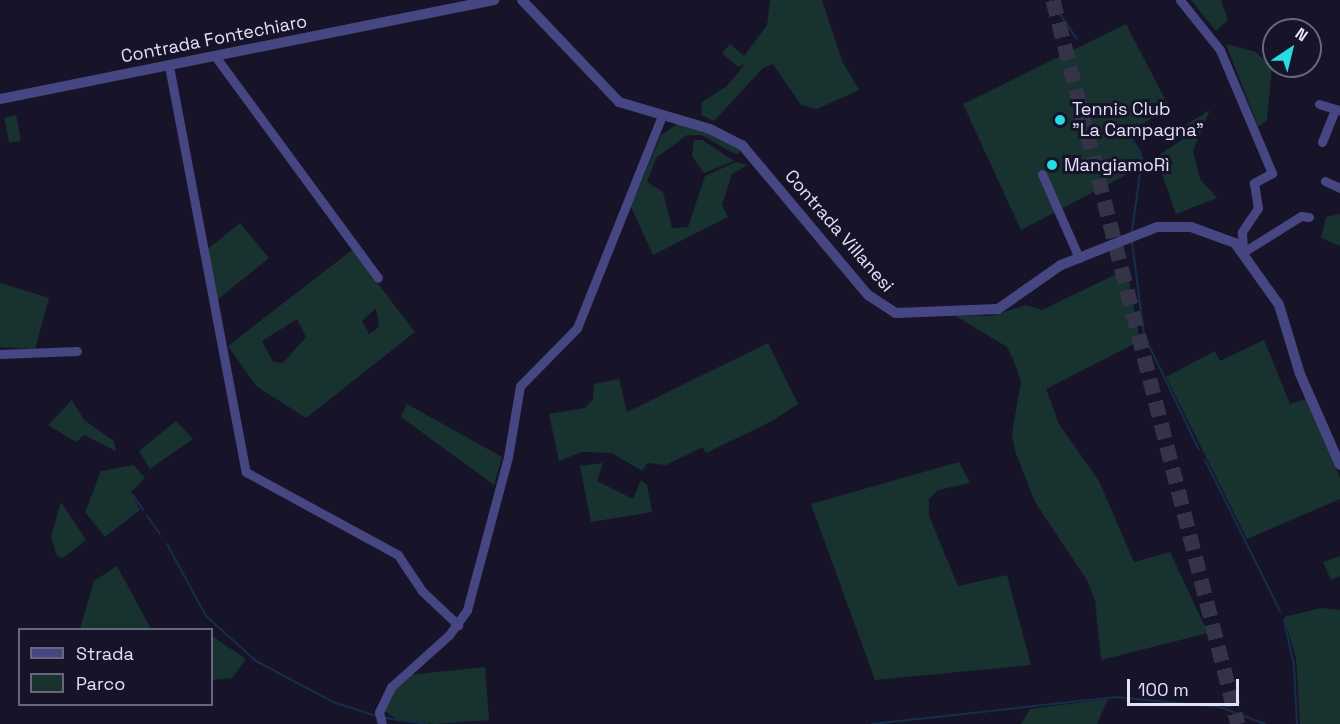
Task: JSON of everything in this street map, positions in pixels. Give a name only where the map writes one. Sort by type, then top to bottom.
[{"type":"street","name":"Contrada Fontechiaro","points":[[0,99],[494,0]]},
{"type":"street","name":"Contrada Villanesi","points":[[522,0],[571,46],[606,93],[742,145],[868,295],[896,313],[998,309],[1079,258],[1171,226],[1191,227],[1244,250]]},
{"type":"street","points":[[1180,0],[1220,50],[1272,173],[1254,183],[1258,208],[1242,232],[1244,250],[1279,305],[1300,374],[1340,465]]},
{"type":"street","points":[[215,56],[378,278]]},
{"type":"street","points":[[169,66],[246,472],[398,555],[422,591],[458,625]]},
{"type":"street","points":[[1319,104],[1338,110],[1322,142]]},
{"type":"street","points":[[382,724],[379,712],[399,675],[458,625],[508,457],[520,386],[577,328],[662,116]]},
{"type":"street","points":[[1042,174],[1079,258]]},
{"type":"street","points":[[1325,182],[1340,188]]},
{"type":"street","points":[[1244,250],[1301,216],[1309,216]]},
{"type":"street","points":[[0,354],[77,351]]},
{"type":"green space","points":[[770,0],[822,0],[842,61],[859,90],[817,109],[801,105],[773,64],[763,68],[714,121],[701,115],[702,102],[727,86],[745,64],[738,67],[722,53],[730,44],[744,56],[767,25]]},
{"type":"green space","points":[[1191,0],[1221,0],[1228,20],[1216,31]]},
{"type":"green space","name":"Tennis Club \"La Campagna\"","points":[[1126,24],[1169,107],[1129,133],[1142,153],[1141,167],[1021,230],[963,104]]},
{"type":"green space","points":[[1226,44],[1256,52],[1262,58],[1262,78],[1271,78],[1267,120],[1258,127]]},
{"type":"green space","points":[[1210,110],[1193,151],[1200,179],[1217,198],[1176,214],[1156,157],[1183,139],[1179,129]]},
{"type":"green space","points":[[16,115],[21,141],[9,143],[4,117]]},
{"type":"green space","points":[[679,123],[711,132],[740,149],[739,154],[731,152],[702,135],[687,135],[656,158],[647,182],[663,192],[672,228],[688,227],[705,176],[736,162],[748,165],[732,174],[722,205],[728,217],[653,255],[631,207],[661,135]]},
{"type":"green space","points":[[694,140],[702,140],[734,161],[704,173],[692,156]]},
{"type":"green space","points":[[1340,214],[1340,246],[1321,238],[1326,217]]},
{"type":"green space","points":[[240,223],[269,258],[213,303],[204,252]]},
{"type":"green space","points":[[352,250],[415,332],[306,418],[256,386],[228,346]],"holes":[[[376,308],[379,327],[369,334],[362,321]],[[297,319],[306,337],[283,363],[273,362],[262,341]]]},
{"type":"green space","points":[[1127,269],[1140,341],[1046,389],[1059,424],[1099,481],[1134,562],[1170,552],[1208,633],[1101,660],[1095,600],[1087,580],[1035,502],[1015,451],[1012,434],[1021,381],[1013,359],[1007,347],[954,315],[991,316],[1026,305],[1042,310]]},
{"type":"green space","points":[[0,283],[49,298],[35,349],[0,347]]},
{"type":"green space","points":[[1264,340],[1290,404],[1306,399],[1340,478],[1340,499],[1247,539],[1166,377],[1215,351],[1220,361]]},
{"type":"green space","points":[[768,343],[798,404],[772,421],[706,453],[703,447],[666,465],[647,463],[642,471],[612,453],[582,452],[559,461],[549,414],[585,408],[593,399],[594,384],[619,379],[627,412]]},
{"type":"green space","points":[[72,400],[84,420],[114,441],[116,451],[84,435],[76,442],[48,425]]},
{"type":"green space","points":[[407,404],[502,457],[494,485],[401,417]]},
{"type":"green space","points":[[176,421],[193,439],[150,469],[139,451]]},
{"type":"green space","points":[[959,462],[970,483],[938,490],[929,499],[929,516],[958,586],[1007,575],[1031,665],[875,680],[811,504]]},
{"type":"green space","points":[[603,463],[597,481],[633,499],[641,480],[647,485],[652,512],[591,522],[580,466]]},
{"type":"green space","points":[[134,465],[145,478],[131,492],[140,510],[105,537],[85,512],[101,471]]},
{"type":"green space","points":[[61,502],[86,540],[63,558],[57,556],[51,537]]},
{"type":"green space","points":[[1340,556],[1340,576],[1331,580],[1323,562]]},
{"type":"green space","points":[[117,566],[150,628],[80,628],[94,581]]},
{"type":"green space","points":[[1321,608],[1340,610],[1340,724],[1300,724],[1296,658],[1284,617]]},
{"type":"green space","points":[[213,637],[246,659],[232,678],[213,680]]},
{"type":"green space","points":[[485,667],[489,720],[435,724],[396,719],[385,711],[394,685],[408,675]]},
{"type":"green space","points":[[1108,699],[1097,724],[1021,724],[1030,709]]},
{"type":"waterway","points":[[1050,0],[1077,39]]},
{"type":"waterway","points":[[1130,135],[1142,159],[1132,231]]},
{"type":"waterway","points":[[1132,242],[1144,335],[1199,450]]},
{"type":"waterway","points":[[1205,460],[1280,611]]},
{"type":"waterway","points":[[133,495],[143,510]]},
{"type":"waterway","points":[[147,516],[160,534]]},
{"type":"waterway","points":[[167,544],[206,616],[256,661],[333,702],[376,716]]},
{"type":"waterway","points":[[1284,620],[1294,665],[1297,724]]},
{"type":"waterway","points":[[872,724],[1115,697],[1220,707],[1265,724]]},
{"type":"waterway","points":[[385,718],[428,724]]},
{"type":"tunnel","points":[[1053,0],[1238,724]]},
{"type":"place","name":"Tennis Club \"La Campagna\"","points":[[1060,120]]},
{"type":"place","name":"MangiamoRì","points":[[1052,165]]}]
